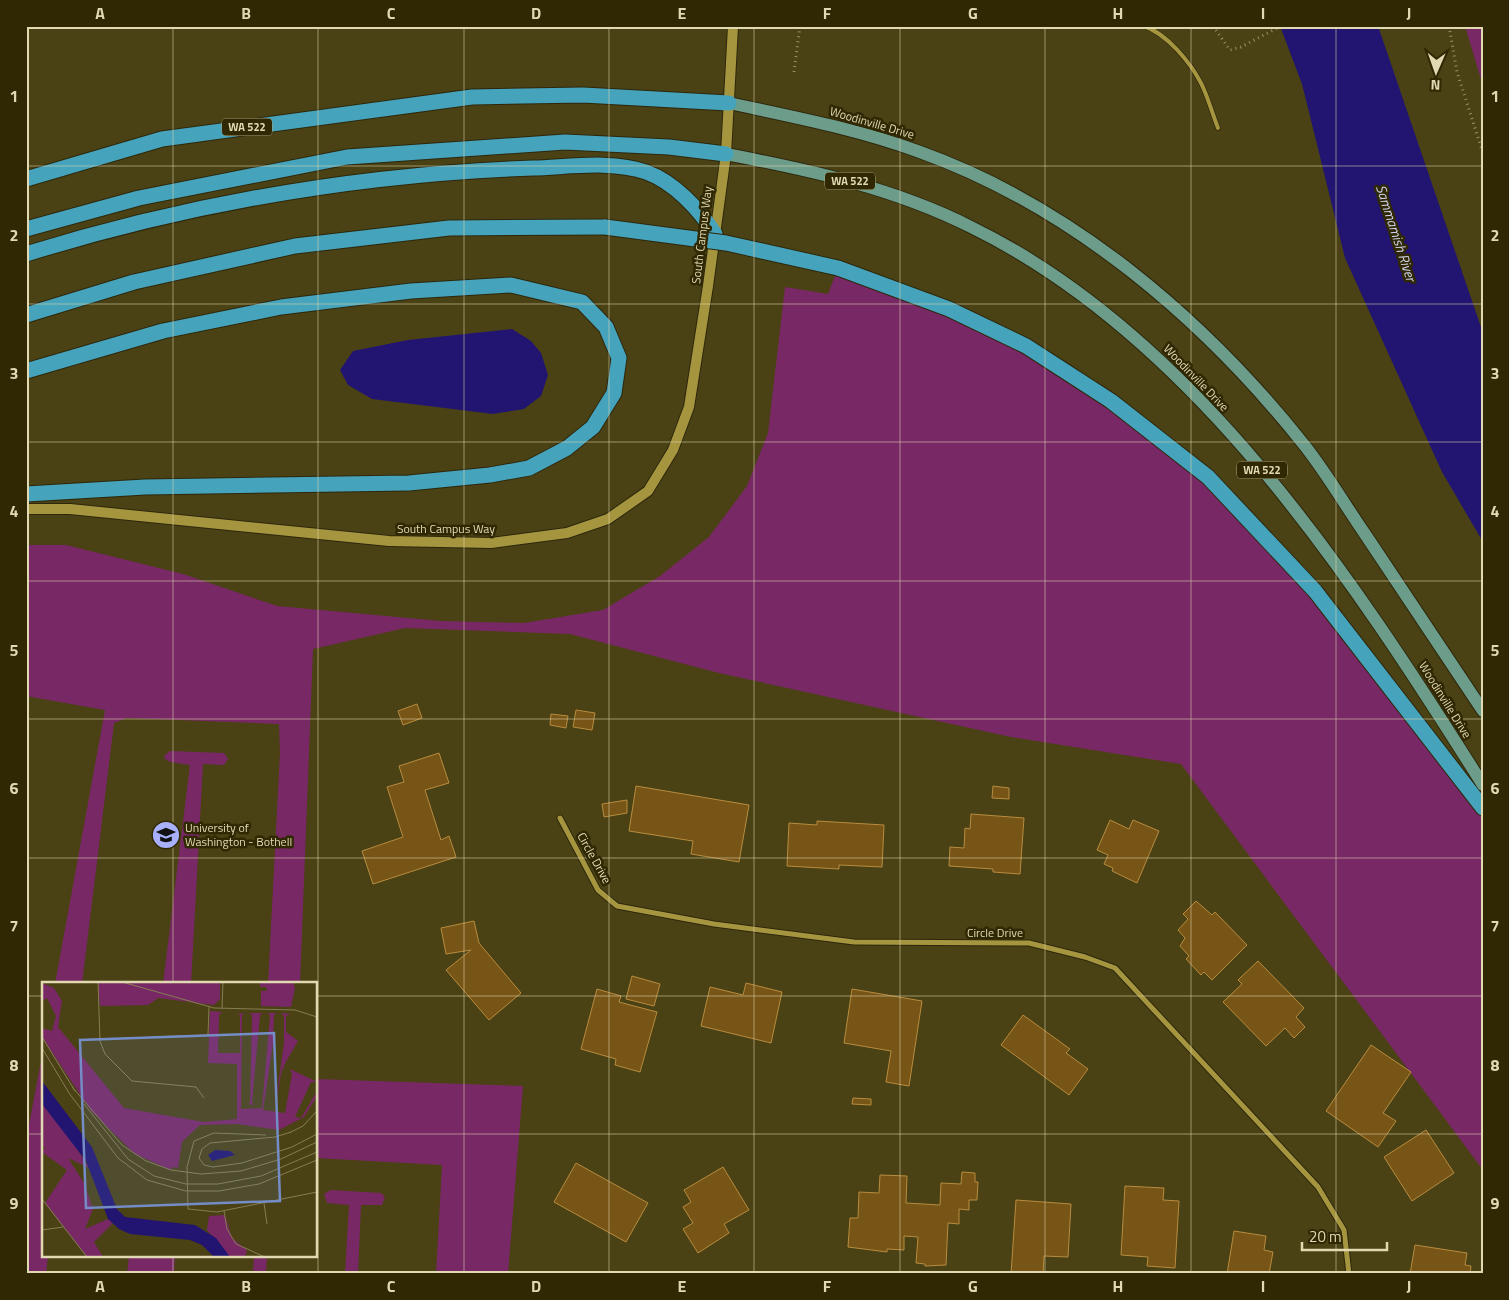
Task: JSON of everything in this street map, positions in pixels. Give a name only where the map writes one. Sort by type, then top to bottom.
[{"type":"highway","name":"WA 522","points":[[26,179],[162,139],[472,97],[583,95],[729,103]]},
{"type":"highway","name":"WA 522","points":[[26,229],[139,198],[347,157],[565,142],[669,146],[726,154]]},
{"type":"highway","points":[[26,254],[93,233],[286,192],[406,176],[478,170],[601,166],[644,171],[665,180],[704,218],[715,234]]},
{"type":"highway","points":[[26,315],[134,282],[294,246],[449,228],[605,227],[726,243],[838,268],[949,309],[1026,346],[1111,401],[1208,476],[1315,591],[1483,808]]},
{"type":"highway","points":[[26,371],[163,331],[281,307],[411,291],[511,285],[582,302],[606,327],[619,358],[614,393],[593,427],[567,448],[529,468],[490,475],[409,483],[145,487],[26,494]]},
{"type":"main road","name":"Woodinville Drive","points":[[729,103],[836,126],[921,152],[1026,202],[1078,232],[1120,262],[1194,323],[1244,374],[1306,448],[1483,711]]},
{"type":"main road","name":"Woodinville Drive","points":[[726,154],[814,170],[895,195],[969,225],[1010,247],[1094,304],[1166,364],[1240,443],[1288,501],[1407,665],[1483,786]]},
{"type":"street","name":"South Campus Way","points":[[26,509],[70,509],[390,542],[482,543],[567,533],[608,519],[648,491],[673,450],[689,407],[726,154],[734,26]]},
{"type":"street","name":"Circle Drive","points":[[560,818],[598,890],[617,906],[714,924],[854,942],[1029,943],[1085,957],[1115,968],[1318,1187],[1344,1230],[1349,1274]]},
{"type":"lane","points":[[1144,26],[1172,45],[1187,62],[1201,83],[1218,128]]},
{"type":"path","points":[[26,27],[31,26]]},
{"type":"path","points":[[794,72],[800,26]]},
{"type":"path","points":[[1213,26],[1230,50],[1240,47],[1281,26]]},
{"type":"path","points":[[1448,26],[1457,72],[1483,153]]},
{"type":"shaded area","points":[[1465,26],[1483,26],[1483,86]]},
{"type":"shaded area","points":[[838,268],[1026,346],[1208,477],[1315,591],[1483,808],[1483,1170],[1181,764],[1011,737],[719,673],[570,634],[405,628],[313,649],[300,982],[268,982],[280,753],[279,724],[127,718],[114,723],[82,982],[55,982],[105,710],[26,696],[26,545],[66,545],[183,574],[277,606],[441,621],[524,623],[603,610],[660,576],[709,537],[747,486],[768,433],[785,287],[828,294]]},
{"type":"shaded area","points":[[170,751],[224,753],[228,759],[224,765],[203,764],[191,982],[163,982],[190,765],[170,762],[164,756]]},
{"type":"shaded area","points":[[42,1056],[42,1258],[48,1258],[46,1274],[26,1274],[26,1141]]},
{"type":"shaded area","points":[[318,1079],[523,1086],[508,1274],[436,1274],[442,1165],[318,1158]]},
{"type":"shaded area","points":[[331,1190],[381,1193],[385,1197],[382,1205],[361,1205],[358,1274],[345,1274],[349,1205],[327,1203],[324,1194]]},
{"type":"shaded area","points":[[129,1258],[175,1258],[174,1274],[127,1274]]},
{"type":"shaded area","points":[[254,1258],[267,1258],[266,1274],[253,1274]]},
{"type":"water","name":"Sammamish River","points":[[1280,26],[1378,26],[1483,333],[1483,542],[1442,472],[1345,258],[1302,84]]},
{"type":"water","points":[[512,329],[531,341],[541,353],[548,375],[541,396],[524,409],[493,414],[372,399],[348,385],[340,370],[353,351],[408,340]]},
{"type":"building","points":[[417,704],[422,718],[403,725],[398,711]]},
{"type":"building","points":[[576,710],[595,713],[592,730],[573,727]]},
{"type":"building","points":[[551,714],[568,716],[566,728],[550,725]]},
{"type":"building","points":[[439,753],[449,783],[425,790],[441,840],[449,836],[456,857],[373,884],[362,851],[403,837],[387,787],[404,782],[399,766]]},
{"type":"building","points":[[636,786],[749,805],[739,862],[691,854],[693,841],[629,831]]},
{"type":"building","points":[[993,786],[1009,788],[1009,799],[992,798]]},
{"type":"building","points":[[627,800],[627,813],[604,817],[602,804]]},
{"type":"building","points":[[971,814],[1024,818],[1020,874],[993,872],[993,869],[949,866],[950,847],[964,848],[965,828],[970,829]]},
{"type":"building","points":[[1110,820],[1129,829],[1133,820],[1159,831],[1137,883],[1112,871],[1113,868],[1104,864],[1108,855],[1097,850]]},
{"type":"building","points":[[817,821],[884,825],[882,867],[839,865],[839,869],[787,866],[789,823],[817,825]]},
{"type":"building","points":[[1196,901],[1212,915],[1215,912],[1247,945],[1212,980],[1204,972],[1201,975],[1186,959],[1189,956],[1180,946],[1185,938],[1178,930],[1188,919],[1183,914]]},
{"type":"building","points":[[474,921],[479,943],[521,993],[489,1020],[446,970],[471,950],[446,954],[441,928]]},
{"type":"building","points":[[1258,961],[1304,1008],[1296,1017],[1305,1027],[1294,1038],[1285,1028],[1266,1046],[1223,1002],[1242,984],[1238,980]]},
{"type":"building","points":[[632,976],[660,984],[654,1006],[626,999]]},
{"type":"building","points":[[746,983],[782,992],[771,1043],[701,1026],[710,987],[743,995]]},
{"type":"building","points":[[597,989],[621,996],[619,1002],[657,1012],[640,1072],[615,1065],[616,1059],[581,1049]]},
{"type":"building","points":[[852,989],[922,1001],[909,1086],[886,1082],[891,1051],[844,1043]]},
{"type":"building","points":[[1023,1015],[1070,1049],[1066,1053],[1088,1069],[1069,1095],[1001,1045]]},
{"type":"building","points":[[1371,1045],[1411,1072],[1383,1113],[1396,1121],[1378,1147],[1326,1111]]},
{"type":"building","points":[[853,1098],[871,1099],[871,1105],[852,1104]]},
{"type":"building","points":[[1426,1130],[1454,1173],[1412,1201],[1384,1157]]},
{"type":"building","points":[[576,1163],[648,1203],[626,1242],[554,1202]]},
{"type":"building","points":[[723,1167],[749,1210],[724,1224],[729,1233],[698,1253],[683,1229],[693,1223],[683,1207],[691,1202],[684,1190]]},
{"type":"building","points":[[962,1172],[975,1173],[975,1182],[978,1182],[977,1200],[969,1200],[969,1210],[959,1209],[959,1224],[948,1223],[946,1265],[925,1266],[925,1264],[916,1263],[918,1237],[904,1236],[904,1250],[887,1249],[887,1252],[848,1247],[850,1218],[858,1218],[859,1192],[879,1193],[880,1175],[907,1176],[906,1203],[940,1205],[941,1183],[961,1184]]},
{"type":"building","points":[[1125,1186],[1164,1188],[1163,1200],[1179,1201],[1175,1268],[1147,1266],[1148,1257],[1121,1255]]},
{"type":"building","points":[[1016,1200],[1071,1204],[1068,1257],[1044,1256],[1043,1274],[1011,1274]]},
{"type":"building","points":[[1234,1231],[1266,1236],[1264,1250],[1273,1252],[1269,1274],[1227,1274]]},
{"type":"building","points":[[1415,1245],[1467,1253],[1465,1265],[1471,1266],[1470,1274],[1410,1274]]},
{"type":"place","name":"University of Washington - Bothell","points":[[166,835]]}]
